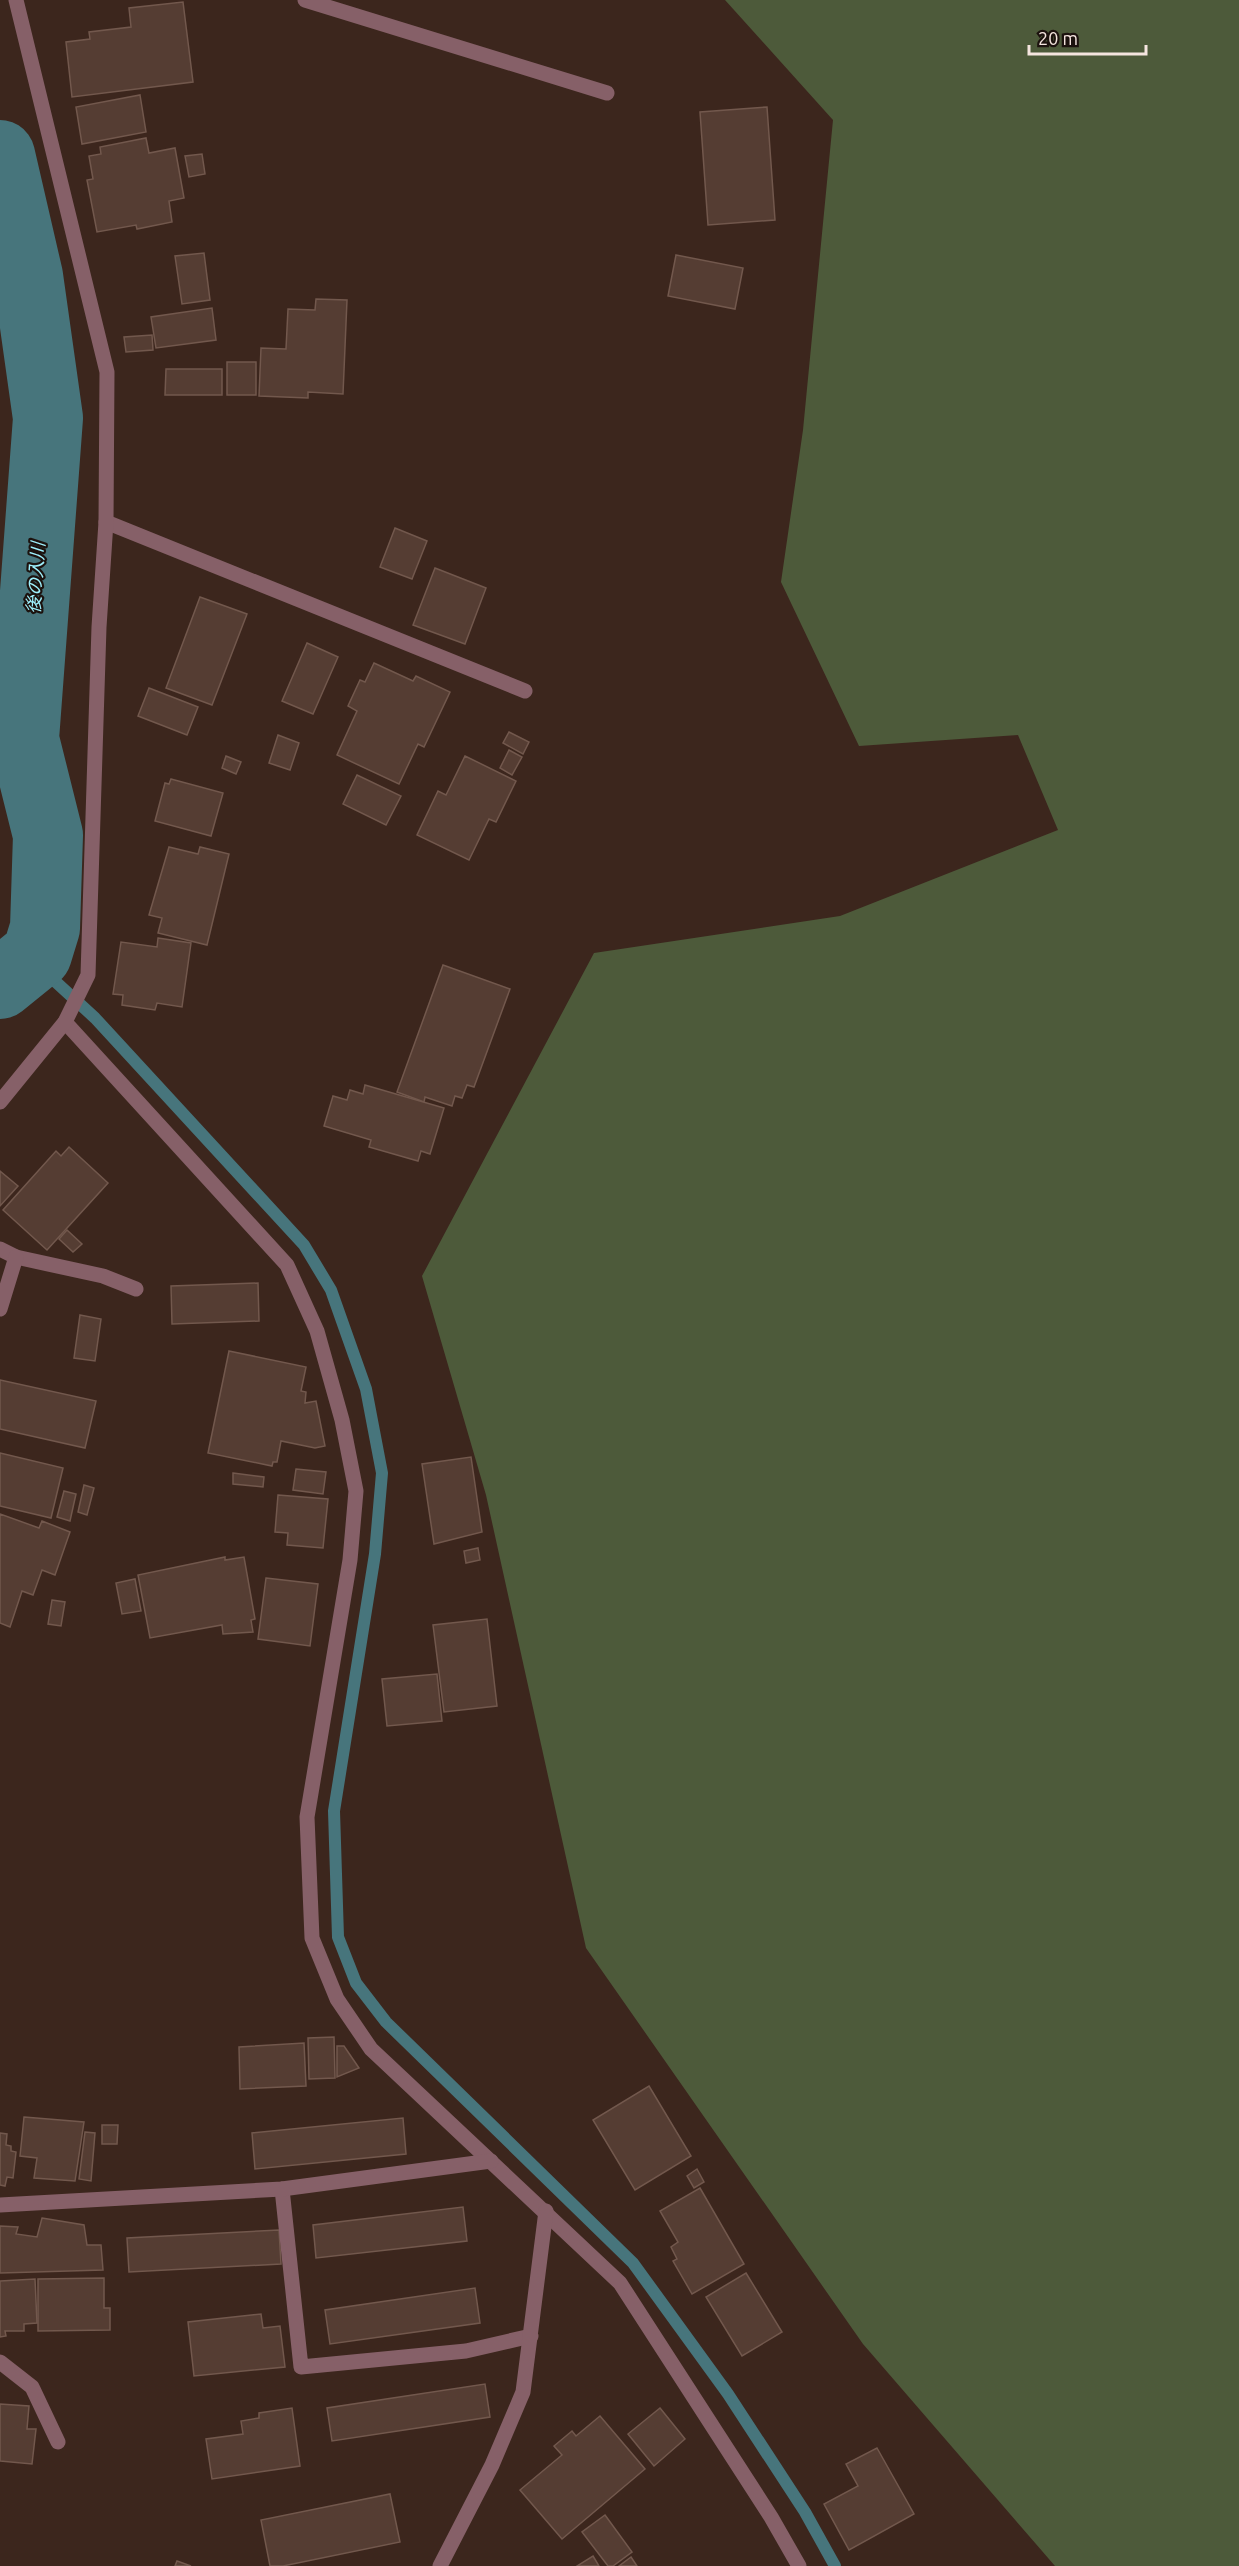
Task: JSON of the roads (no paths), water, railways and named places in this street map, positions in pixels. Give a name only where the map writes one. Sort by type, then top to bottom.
[{"type":"street","points":[[0,1102],[68,1016],[88,975],[99,627],[106,522],[107,372],[16,0]]},
{"type":"street","points":[[305,0],[607,93]]},
{"type":"street","points":[[106,522],[525,691]]},
{"type":"street","points":[[68,1016],[287,1265],[317,1331],[342,1420],[356,1491],[350,1560],[307,1817],[312,1938],[337,1999],[370,2049],[546,2211],[620,2283],[771,2517],[799,2566]]},
{"type":"street","points":[[0,1249],[16,1257],[103,1276],[136,1289]]},
{"type":"street","points":[[0,1309],[16,1257]]},
{"type":"street","points":[[0,2205],[282,2189],[490,2161]]},
{"type":"street","points":[[282,2189],[301,2367],[466,2350],[531,2336]]},
{"type":"street","points":[[440,2566],[492,2465],[523,2392],[546,2211]]},
{"type":"street","points":[[0,2362],[32,2387],[58,2442]]},
{"type":"waterway","name":"後の入川","points":[[0,155],[28,276],[48,418],[24,739],[48,835],[45,928],[37,954],[0,984]]},
{"type":"waterway","points":[[37,954],[45,972],[95,1018],[304,1245],[331,1290],[366,1389],[382,1473],[375,1554],[334,1811],[338,1937],[356,1983],[386,2022],[633,2263],[728,2394],[805,2512],[835,2566]]}]
